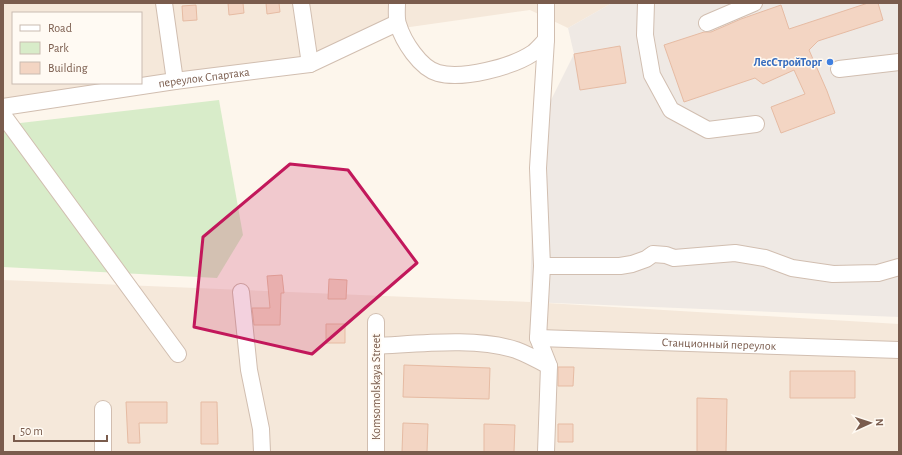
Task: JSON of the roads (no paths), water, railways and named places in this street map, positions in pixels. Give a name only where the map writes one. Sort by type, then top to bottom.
[{"type":"street","points":[[164,3],[175,81]]},
{"type":"street","points":[[301,3],[310,64]]},
{"type":"street","points":[[397,3],[397,23],[406,43],[426,67],[438,73],[474,73],[499,68],[532,53],[546,40]]},
{"type":"street","points":[[646,3],[645,35],[652,75],[671,110],[708,130],[756,124]]},
{"type":"street","points":[[707,23],[754,3]]},
{"type":"street","points":[[546,10],[546,40],[538,168],[542,266],[538,338],[548,366],[546,452]]},
{"type":"street","name":"переулок Спартака","points":[[3,107],[175,81],[310,64],[397,23]]},
{"type":"street","points":[[839,69],[899,62]]},
{"type":"street","points":[[3,114],[178,354]]},
{"type":"street","points":[[542,266],[620,266],[646,260],[653,254],[666,255],[674,258],[735,253],[765,258],[792,268],[833,274],[878,273],[899,267]]},
{"type":"street","points":[[240,292],[249,370],[261,429],[262,452]]},
{"type":"street","name":"Komsomolskaya Street","points":[[376,322],[376,452]]},
{"type":"street","name":"Станционный переулок","points":[[538,338],[899,350]]},
{"type":"street","points":[[376,346],[460,343],[491,345],[516,350],[535,358],[548,366]]},
{"type":"street","points":[[103,408],[104,452]]},
{"type":"place","name":"ЛесСтройТорг","points":[[830,62]]}]
